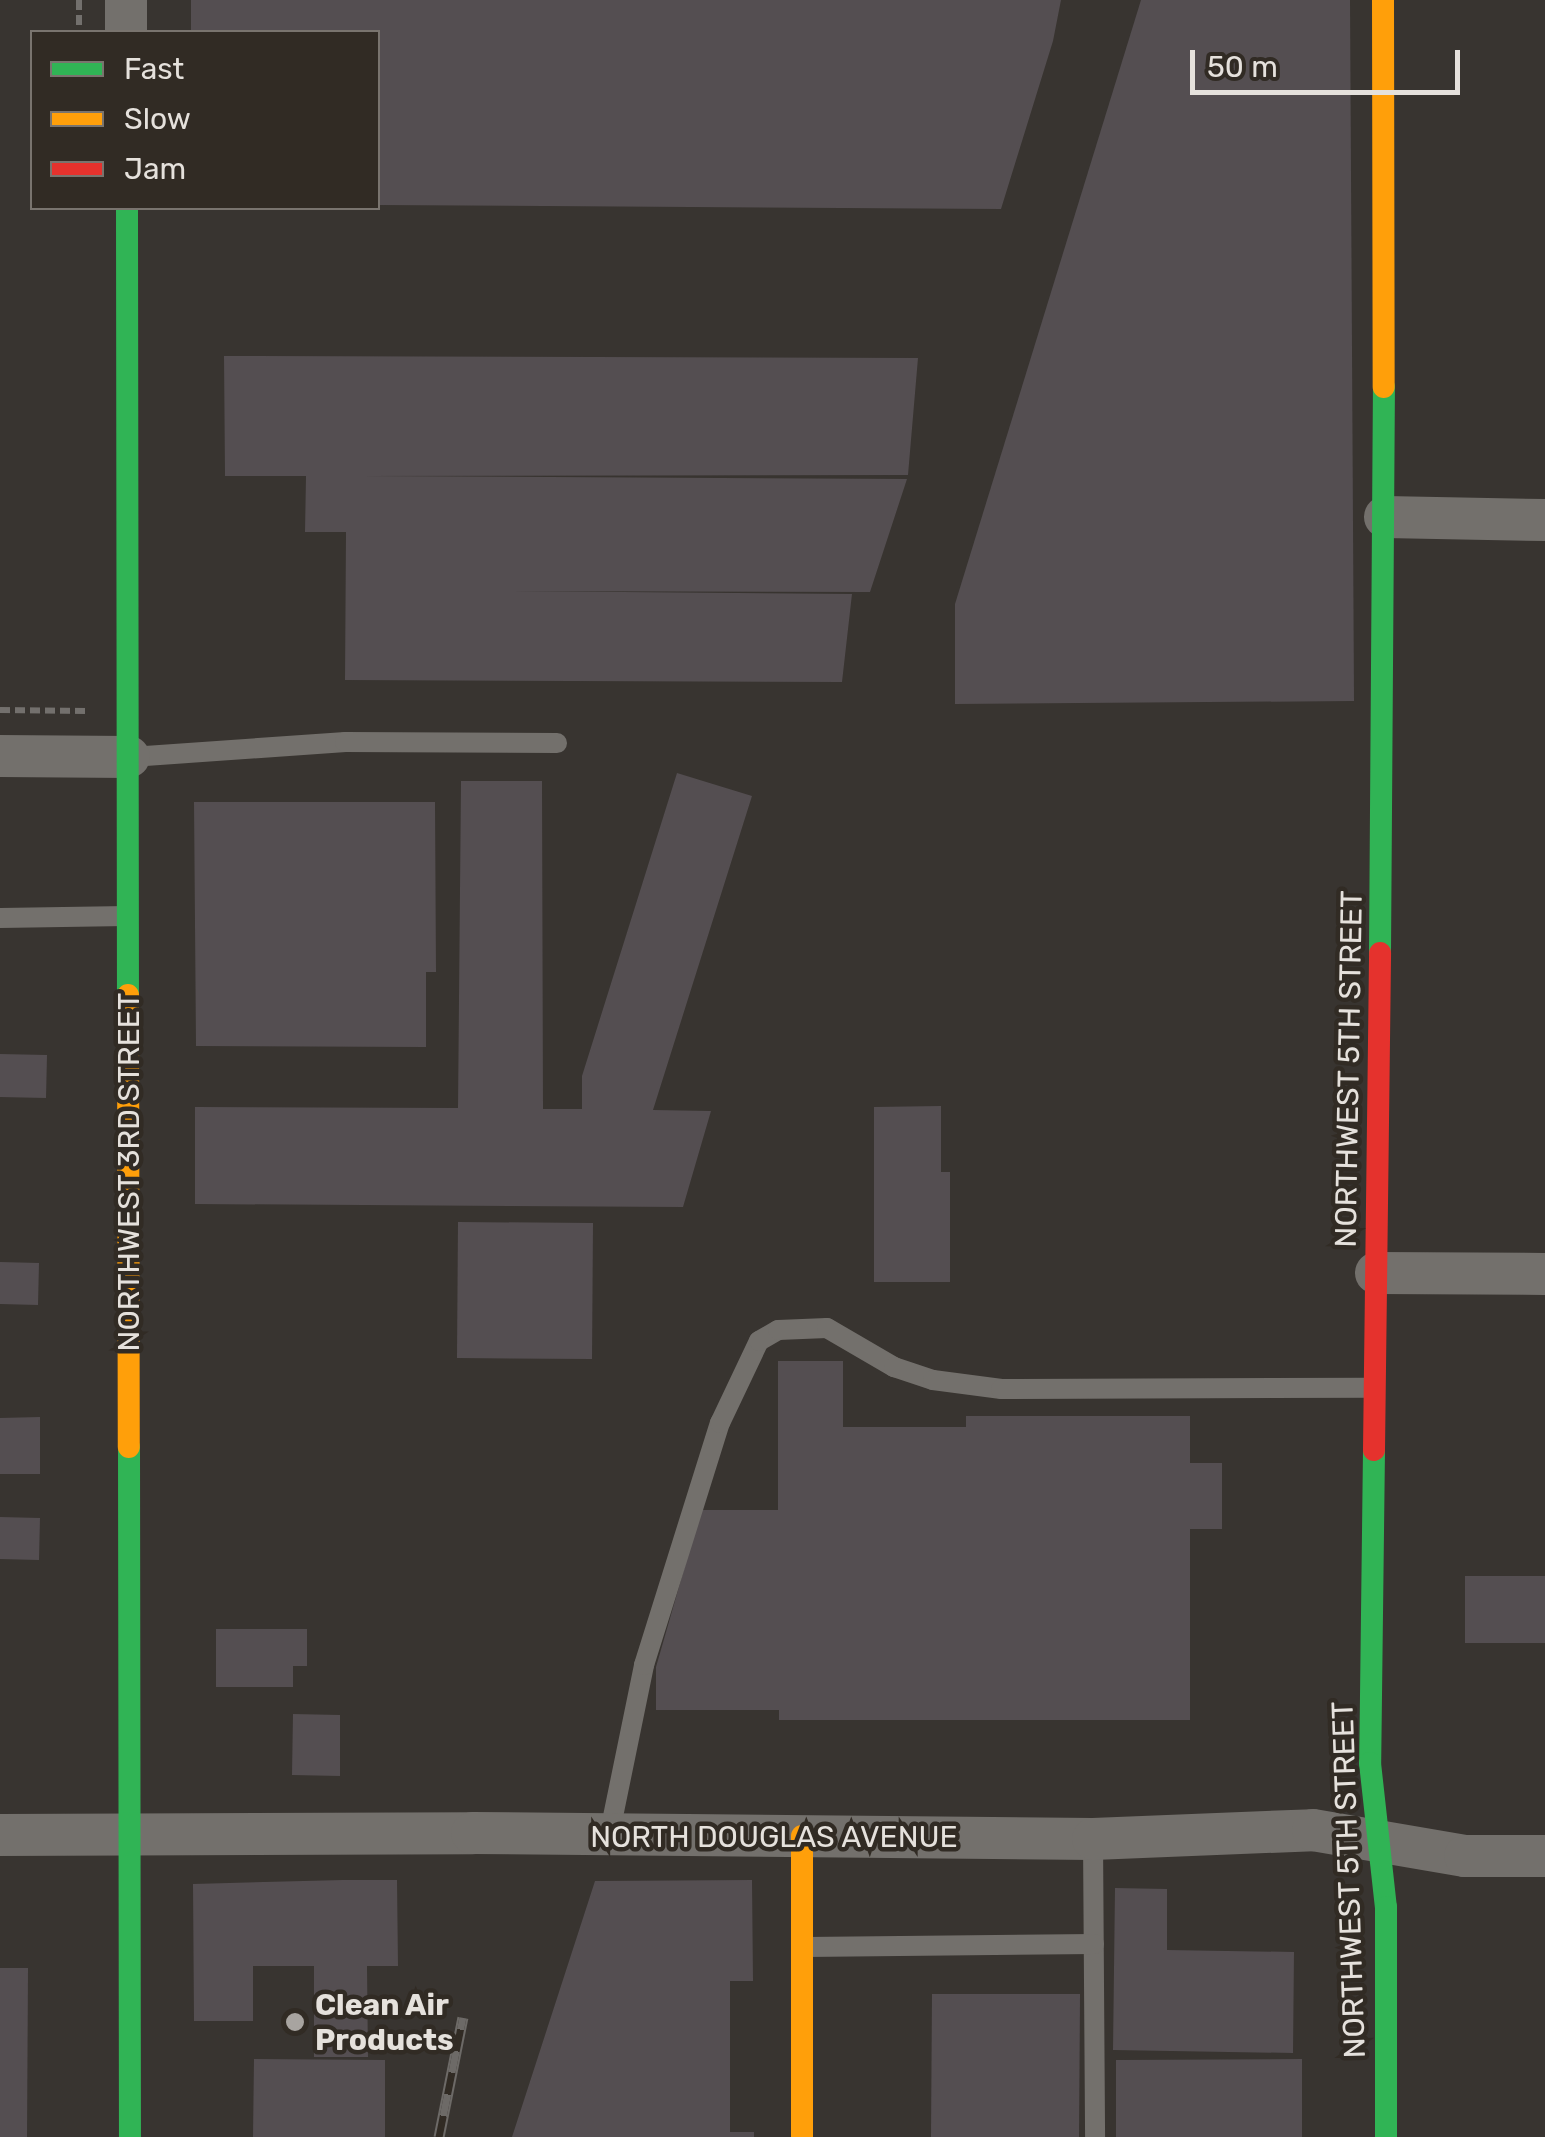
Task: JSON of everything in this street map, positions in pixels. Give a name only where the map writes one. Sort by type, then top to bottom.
[{"type":"street","points":[[126,0],[126,30]]},
{"type":"street","name":"NORTHWEST 5TH STREET","points":[[1383,0],[1386,517],[1370,1763],[1386,1907],[1386,2137]]},
{"type":"street","name":"NORTHWEST 3RD STREET","points":[[126,210],[130,2137]]},
{"type":"street","points":[[1386,517],[1545,520]]},
{"type":"street","points":[[0,756],[129,757]]},
{"type":"street","points":[[1376,1273],[1545,1274]]},
{"type":"street","name":"NORTH DOUGLAS AVENUE","points":[[0,1835],[1093,1839],[1312,1830],[1465,1856],[1545,1856]]},
{"type":"street","points":[[802,1836],[802,2137]]},
{"type":"lane","points":[[129,757],[345,742],[557,744]]},
{"type":"lane","points":[[0,918],[129,916]]},
{"type":"lane","points":[[608,1836],[644,1664],[720,1423],[759,1341],[778,1330],[827,1328],[894,1367],[934,1380],[1002,1389],[1375,1388]]},
{"type":"lane","points":[[1093,1839],[1096,2137]]},
{"type":"lane","points":[[802,1947],[1094,1944]]},
{"type":"path","points":[[79,0],[79,30]]},
{"type":"path","points":[[0,710],[128,711]]},
{"type":"building","points":[[191,0],[1061,0],[1053,41],[1001,209],[380,205],[380,30],[191,30]]},
{"type":"building","points":[[1141,0],[1350,0],[1354,701],[955,704],[955,604]]},
{"type":"building","points":[[224,356],[918,358],[908,475],[360,476],[907,479],[870,592],[509,591],[852,594],[842,682],[345,680],[346,532],[305,532],[306,476],[225,476]]},
{"type":"building","points":[[677,773],[752,796],[653,1110],[711,1111],[683,1207],[195,1204],[195,1107],[458,1108],[461,781],[542,781],[543,1109],[582,1109],[582,1076]]},
{"type":"building","points":[[194,802],[435,802],[436,972],[426,972],[426,1047],[196,1046]]},
{"type":"building","points":[[0,1054],[47,1055],[46,1098],[0,1097]]},
{"type":"building","points":[[941,1106],[941,1172],[950,1172],[950,1282],[874,1282],[874,1107]]},
{"type":"building","points":[[458,1222],[593,1223],[592,1359],[457,1358]]},
{"type":"building","points":[[0,1262],[39,1263],[38,1305],[0,1304]]},
{"type":"building","points":[[778,1361],[843,1361],[843,1427],[966,1427],[966,1416],[1190,1416],[1190,1463],[1222,1463],[1222,1529],[1190,1529],[1190,1720],[779,1720],[779,1710],[656,1710],[656,1667],[701,1510],[778,1510]]},
{"type":"building","points":[[40,1417],[40,1474],[0,1474],[0,1418]]},
{"type":"building","points":[[0,1517],[40,1518],[39,1560],[0,1559]]},
{"type":"building","points":[[1465,1576],[1545,1576],[1545,1643],[1465,1643]]},
{"type":"building","points":[[216,1629],[307,1629],[307,1666],[293,1666],[293,1687],[216,1687]]},
{"type":"building","points":[[293,1714],[340,1715],[340,1776],[292,1775]]},
{"type":"building","points":[[397,1880],[398,1966],[367,1966],[368,2057],[314,2057],[314,1966],[253,1966],[253,2021],[194,2021],[193,1884]]},
{"type":"building","points":[[752,1880],[753,1981],[730,1981],[730,2132],[754,2132],[754,2137],[512,2137],[595,1881]]},
{"type":"building","points":[[1115,1888],[1167,1889],[1167,1950],[1294,1952],[1293,2053],[1113,2050]]},
{"type":"building","points":[[0,1968],[28,1968],[27,2137],[0,2137]]},
{"type":"building","points":[[932,1994],[1080,1994],[1079,2137],[931,2137]]},
{"type":"building","points":[[254,2059],[385,2060],[385,2137],[253,2137]]},
{"type":"building","points":[[1302,2059],[1302,2137],[1116,2137],[1116,2060]]},
{"type":"railway","points":[[439,2137],[463,2017]]},
{"type":"traffic: fast","points":[[127,210],[128,995]]},
{"type":"traffic: fast","points":[[1380,953],[1384,387]]},
{"type":"traffic: fast","points":[[129,1447],[130,2137]]},
{"type":"traffic: fast","points":[[1374,1450],[1370,1763],[1386,1907],[1386,2137]]},
{"type":"traffic: slow","points":[[1383,0],[1384,387]]},
{"type":"traffic: slow","points":[[128,995],[129,1447]]},
{"type":"traffic: slow","points":[[802,1836],[802,2137]]},
{"type":"traffic: jam","points":[[1374,1450],[1380,953]]},
{"type":"place","name":"Clean Air Products","points":[[295,2022]]}]
